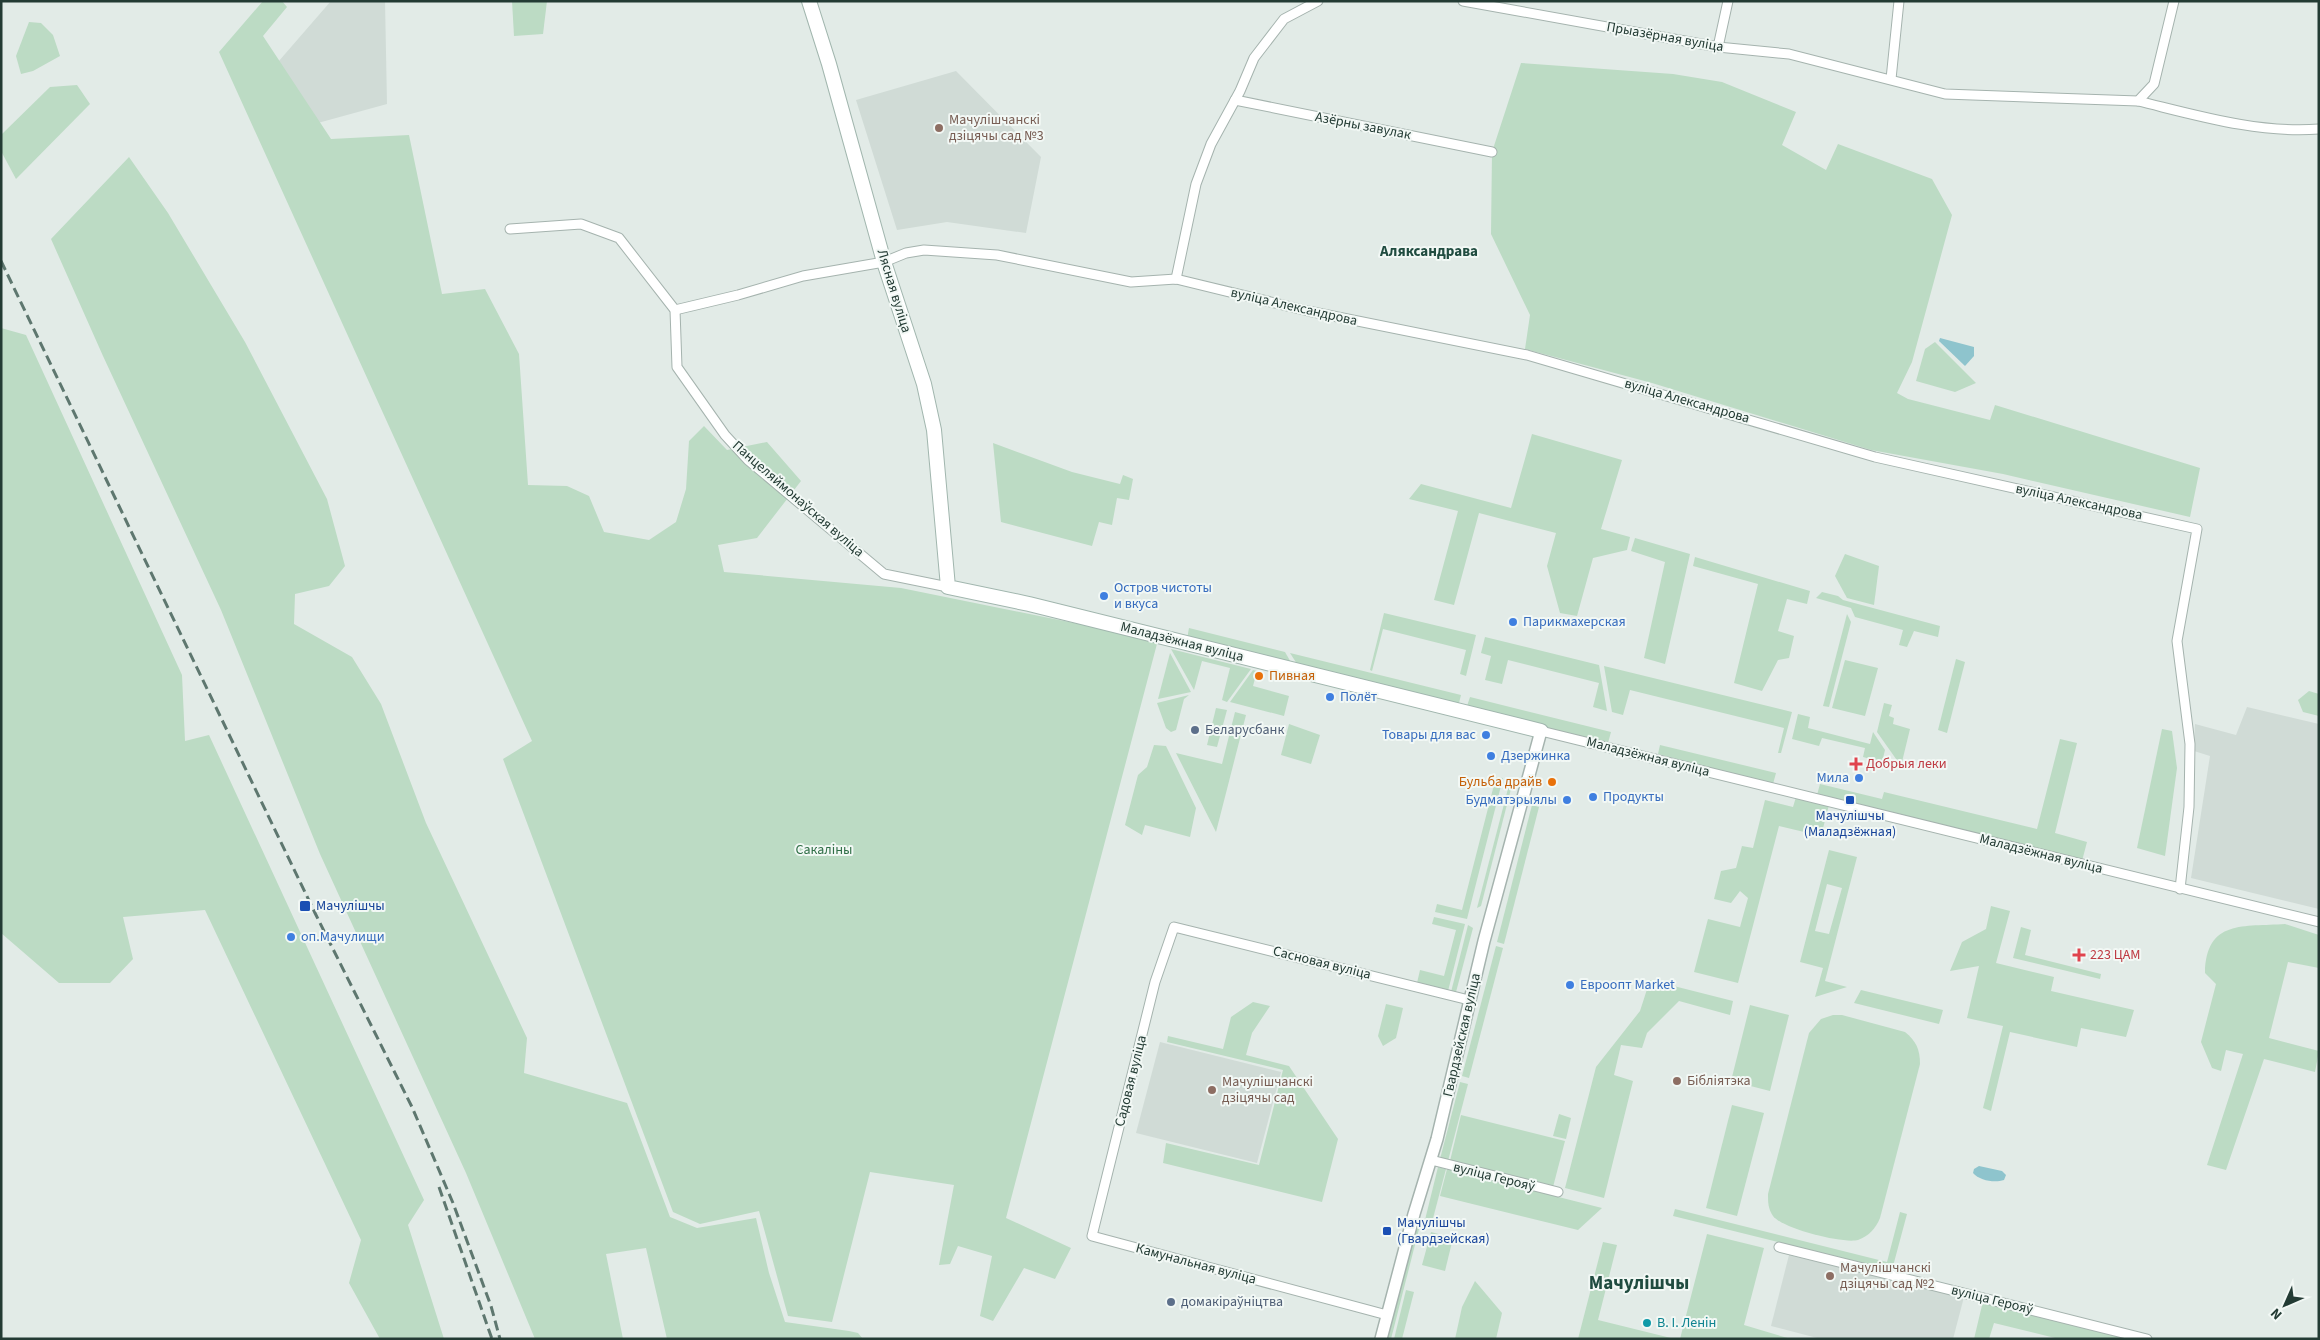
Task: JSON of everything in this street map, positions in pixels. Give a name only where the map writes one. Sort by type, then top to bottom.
[{"type":"main road","name":"Лясная вуліца","points":[[809,1],[829,64],[884,262],[924,384],[934,430],[948,587]]},
{"type":"main road","name":"Маладзёжная вуліца","points":[[948,587],[1029,604],[1541,731]]},
{"type":"street","points":[[1176,279],[1196,184],[1211,144],[1235,100],[1254,58],[1284,19],[1318,1]]},
{"type":"street","name":"Прыазёрная вуліца","points":[[1463,1],[1718,47],[1789,54],[1945,94],[2138,101],[2197,116],[2283,130],[2319,129]]},
{"type":"street","points":[[1718,47],[1728,1]]},
{"type":"street","points":[[1891,79],[1899,1]]},
{"type":"street","points":[[2138,101],[2154,84],[2174,1]]},
{"type":"street","name":"Азёрны завулак","points":[[1235,100],[1492,152]]},
{"type":"street","points":[[510,229],[581,224],[619,238],[675,310]]},
{"type":"street","name":"вуліца Александрова","points":[[675,310],[738,295],[803,276],[884,262],[906,253],[924,250],[997,255],[1131,282],[1176,279],[1308,311],[1527,355],[1875,457],[2197,529],[2178,641],[2190,744],[2189,807],[2180,889]]},
{"type":"street","name":"Панцеляймонаўская вуліца","points":[[675,310],[677,367],[725,435],[748,460],[884,574],[948,587]]},
{"type":"street","name":"Маладзёжная вуліца","points":[[1541,731],[2319,922]]},
{"type":"street","name":"Гвардзейская вуліца","points":[[1381,1339],[1414,1214],[1431,1160],[1469,1000],[1541,731]]},
{"type":"street","name":"Сасновая вуліца","points":[[1174,927],[1469,1000]]},
{"type":"street","name":"Садовая вуліца","points":[[1092,1236],[1155,982],[1174,927]]},
{"type":"street","name":"вуліца Герояў","points":[[1431,1160],[1558,1192]]},
{"type":"street","name":"Камунальная вуліца","points":[[1092,1236],[1387,1315]]},
{"type":"street","name":"вуліца Герояў","points":[[1779,1247],[2147,1339]]},
{"type":"shaded area","points":[[331,1],[385,1],[387,104],[296,129],[272,69]]},
{"type":"shaded area","name":"Мачулішчанскі дзіцячы сад №3","points":[[956,71],[1041,157],[1026,233],[947,222],[897,230],[856,100]]},
{"type":"shaded area","points":[[2247,707],[2319,724],[2319,909],[2191,878],[2210,756],[2194,751],[2195,724],[2236,735]]},
{"type":"shaded area","name":"Мачулішчанскі дзіцячы сад","points":[[1160,1042],[1281,1072],[1257,1163],[1136,1133]]},
{"type":"shaded area","name":"Мачулішчанскі дзіцячы сад №2","points":[[1789,1255],[1964,1297],[1953,1339],[1821,1339],[1771,1326]]},
{"type":"green space","name":"Сакаліны","points":[[263,1],[282,1],[287,7],[263,36],[331,139],[409,135],[442,294],[485,289],[519,354],[528,485],[567,486],[589,496],[604,532],[649,540],[676,522],[686,489],[689,441],[704,426],[727,450],[767,442],[801,481],[757,538],[718,545],[724,572],[901,588],[1158,640],[1006,1218],[1071,1248],[1055,1279],[1024,1268],[993,1321],[980,1316],[992,1256],[958,1246],[950,1264],[939,1265],[954,1185],[870,1172],[832,1322],[788,1316],[759,1211],[700,1224],[673,1212],[503,759],[532,741],[219,52]]},
{"type":"green space","points":[[512,1],[547,1],[543,34],[514,36]]},
{"type":"green space","points":[[29,22],[41,23],[53,35],[60,56],[33,71],[21,74],[16,56]]},
{"type":"green space","points":[[1521,63],[1673,74],[1722,82],[1796,112],[1782,145],[1826,170],[1838,144],[1932,179],[1952,215],[1912,362],[1897,393],[1908,399],[1990,420],[1995,405],[2200,468],[2190,517],[2003,474],[1871,450],[1652,383],[1525,349],[1530,315],[1491,234],[1492,152]]},
{"type":"green space","points":[[77,85],[90,104],[16,179],[1,151],[1,135],[50,87]]},
{"type":"green space","points":[[129,157],[168,213],[245,342],[327,499],[345,566],[329,586],[295,594],[294,624],[352,657],[381,704],[426,823],[527,1038],[524,1073],[627,1103],[670,1217],[697,1228],[756,1218],[769,1273],[785,1322],[849,1331],[858,1333],[863,1339],[667,1339],[646,1248],[606,1254],[623,1339],[535,1339],[466,1173],[320,854],[221,610],[51,239]]},
{"type":"green space","points":[[1,328],[26,335],[182,675],[185,741],[209,735],[424,1200],[408,1225],[444,1339],[380,1339],[349,1283],[361,1240],[205,910],[123,917],[133,959],[110,983],[59,983],[1,933]]},
{"type":"green space","points":[[1935,342],[1976,383],[1955,392],[1916,381],[1925,349]]},
{"type":"green space","points":[[1532,434],[1622,460],[1601,529],[1630,537],[1627,550],[1593,558],[1577,616],[1560,613],[1547,566],[1556,533],[1479,513],[1454,605],[1434,600],[1458,511],[1409,499],[1421,484],[1511,508]]},
{"type":"green space","points":[[993,443],[1072,472],[1120,484],[1123,475],[1133,479],[1129,500],[1117,498],[1112,525],[1099,522],[1092,546],[1001,522]]},
{"type":"green space","points":[[1635,538],[1690,554],[1665,664],[1644,658],[1665,562],[1631,551]]},
{"type":"green space","points":[[1845,554],[1879,566],[1874,605],[1847,598],[1835,576]]},
{"type":"green space","points":[[1695,557],[1810,591],[1807,604],[1787,599],[1778,631],[1794,636],[1789,658],[1778,660],[1762,691],[1734,683],[1758,584],[1693,566]]},
{"type":"green space","points":[[1822,592],[1838,596],[1843,600],[1940,626],[1938,637],[1914,631],[1907,647],[1899,645],[1903,630],[1855,617],[1851,608],[1816,598]]},
{"type":"green space","points":[[1384,613],[1476,635],[1466,676],[1460,674],[1466,650],[1383,629],[1372,671],[1370,670]]},
{"type":"green space","points":[[1847,614],[1851,622],[1829,707],[1823,706]]},
{"type":"green space","points":[[1189,628],[1285,652],[1293,666],[1187,639]]},
{"type":"green space","points":[[1485,637],[1599,665],[1607,711],[1593,707],[1599,683],[1508,660],[1502,684],[1485,680],[1491,656],[1481,653]]},
{"type":"green space","points":[[1171,649],[1251,669],[1227,702],[1222,700],[1230,668],[1202,661],[1194,690]]},
{"type":"green space","points":[[1170,653],[1191,692],[1158,699]]},
{"type":"green space","points":[[1290,653],[1461,695],[1458,707],[1299,667]]},
{"type":"green space","points":[[1956,659],[1965,662],[1947,733],[1938,730]]},
{"type":"green space","points":[[1845,660],[1878,668],[1865,716],[1832,708]]},
{"type":"green space","points":[[1604,666],[1792,712],[1781,753],[1778,753],[1784,728],[1630,690],[1623,715],[1612,712]]},
{"type":"green space","points":[[1253,670],[1257,671],[1253,686],[1289,696],[1284,716],[1230,702]]},
{"type":"green space","points":[[2309,691],[2319,694],[2319,716],[2303,712],[2298,700]]},
{"type":"green space","points":[[1189,695],[1184,699],[1176,730],[1171,732],[1166,728],[1157,703]]},
{"type":"green space","points":[[1470,697],[1611,732],[1608,743],[1466,709]]},
{"type":"green space","points":[[1884,703],[1892,705],[1889,716],[1894,718],[1893,724],[1910,729],[1901,766],[1877,732]]},
{"type":"green space","points":[[1216,708],[1227,710],[1217,747],[1207,745]]},
{"type":"green space","points":[[1235,712],[1246,715],[1216,832],[1176,753],[1222,764]]},
{"type":"green space","points":[[1798,714],[1810,717],[1808,728],[1870,744],[1873,732],[1885,750],[1882,762],[1863,757],[1865,748],[1822,738],[1819,746],[1792,739]]},
{"type":"green space","points":[[1289,724],[1320,735],[1311,764],[1281,755]]},
{"type":"green space","points":[[2162,729],[2172,731],[2177,768],[2165,856],[2137,848]]},
{"type":"green space","points":[[2060,739],[2077,743],[2055,833],[2087,842],[2082,861],[1817,795],[1820,784],[1882,799],[1884,792],[2037,829]]},
{"type":"green space","points":[[1154,745],[1166,746],[1196,808],[1190,837],[1145,825],[1142,835],[1125,825],[1138,775],[1147,767]]},
{"type":"green space","points":[[1660,745],[1776,773],[1773,784],[1658,754]]},
{"type":"green space","points":[[1496,777],[1503,778],[1467,919],[1435,912],[1437,904],[1462,910]]},
{"type":"green space","points":[[1510,781],[1513,781],[1481,906],[1477,908]]},
{"type":"green space","points":[[1796,797],[1829,805],[1821,836],[1779,826],[1738,983],[1694,972],[1708,919],[1740,927],[1748,898],[1740,891],[1731,903],[1714,899],[1721,871],[1736,868],[1742,846],[1753,848],[1765,800],[1793,807]]},
{"type":"green space","points":[[1532,805],[1539,807],[1504,944],[1497,942]]},
{"type":"green space","points":[[1829,850],[1857,857],[1825,981],[1847,987],[1815,997],[1823,968],[1800,962]],"holes":[[[1827,884],[1842,888],[1829,934],[1815,931]]]},
{"type":"green space","points":[[1991,906],[2010,911],[1996,963],[2054,977],[2051,991],[2134,1010],[2126,1037],[2081,1028],[2077,1047],[2010,1032],[1991,1111],[1983,1108],[2003,1026],[1967,1018],[1979,966],[1950,971],[1962,942],[1986,929]]},
{"type":"green space","points":[[1434,917],[1465,924],[1448,991],[1417,983],[1420,970],[1444,976],[1456,930],[1432,924]]},
{"type":"green space","points":[[2285,924],[2319,935],[2319,968],[2288,962],[2269,1038],[2319,1051],[2315,1072],[2264,1059],[2226,1170],[2207,1165],[2243,1054],[2226,1050],[2221,1071],[2212,1068],[2201,1042],[2216,984],[2205,973],[2207,956],[2212,943],[2230,929],[2255,925]]},
{"type":"green space","points":[[1468,925],[1473,928],[1456,992],[1451,992]]},
{"type":"green space","points":[[2021,927],[2031,930],[2025,955],[2101,974],[2100,979],[2013,958]]},
{"type":"green space","points":[[1496,946],[1503,948],[1469,1078],[1462,1076]]},
{"type":"green space","points":[[1650,980],[1733,1001],[1730,1015],[1679,1001],[1647,1033],[1642,1048],[1621,1045],[1614,1075],[1633,1081],[1604,1198],[1565,1188],[1596,1067],[1640,1011]]},
{"type":"green space","points":[[1861,990],[1943,1010],[1939,1024],[1854,1003]]},
{"type":"green space","points":[[1253,1002],[1270,1006],[1252,1033],[1246,1055],[1289,1066],[1338,1139],[1322,1202],[1163,1163],[1166,1143],[1259,1165],[1283,1070],[1167,1042],[1168,1036],[1223,1049],[1231,1017]]},
{"type":"green space","points":[[1386,1004],[1403,1008],[1396,1038],[1383,1046],[1378,1036]]},
{"type":"green space","points":[[1750,1005],[1789,1015],[1770,1091],[1731,1081]]},
{"type":"green space","points":[[1833,1015],[1842,1015],[1905,1032],[1917,1046],[1920,1059],[1880,1218],[1872,1231],[1866,1236],[1850,1241],[1827,1238],[1788,1226],[1773,1216],[1768,1203],[1768,1194],[1809,1033],[1821,1019]]},
{"type":"green space","points":[[1460,1082],[1468,1084],[1448,1161],[1440,1159]]},
{"type":"green space","points":[[1732,1105],[1764,1113],[1737,1216],[1706,1208]]},
{"type":"green space","points":[[1559,1114],[1571,1118],[1566,1139],[1553,1136]]},
{"type":"green space","points":[[1461,1115],[1565,1141],[1553,1187],[1450,1161]]},
{"type":"green space","points":[[1438,1167],[1446,1169],[1431,1226],[1424,1224]]},
{"type":"green space","points":[[1447,1169],[1602,1208],[1578,1230],[1440,1196]]},
{"type":"green space","points":[[1675,1209],[1887,1262],[1900,1212],[1907,1214],[1892,1270],[1673,1216]]},
{"type":"green space","points":[[1414,1228],[1419,1229],[1391,1339],[1385,1339]]},
{"type":"green space","points":[[1431,1232],[1453,1238],[1445,1271],[1422,1265]]},
{"type":"green space","points":[[1707,1234],[1764,1248],[1744,1325],[1791,1339],[1680,1339]]},
{"type":"green space","points":[[1603,1242],[1617,1245],[1598,1320],[1675,1339],[1578,1339]]},
{"type":"green space","points":[[1475,1281],[1502,1313],[1496,1339],[1455,1339],[1462,1307]]},
{"type":"green space","points":[[1406,1290],[1414,1292],[1402,1339],[1394,1339]]},
{"type":"green space","points":[[1983,1301],[2133,1339],[2059,1339],[1994,1323],[1989,1339],[1974,1339]]},
{"type":"water","points":[[1940,338],[1974,347],[1974,356],[1965,366],[1939,341]]},
{"type":"water","points":[[1979,1166],[2002,1171],[2006,1175],[2004,1180],[1984,1180],[1976,1176],[1973,1173],[1974,1169]]},
{"type":"railway","points":[[1,261],[315,913],[412,1107],[453,1203],[491,1306],[500,1339]]},
{"type":"railway","points":[[439,1187],[492,1339]]},
{"type":"place","name":"Мачулішчанскі дзіцячы сад №3","points":[[939,128]]},
{"type":"place","name":"Остров чистоты и вкуса","points":[[1104,596]]},
{"type":"place","name":"Парикмахерская","points":[[1513,622]]},
{"type":"place","name":"Пивная","points":[[1259,676]]},
{"type":"place","name":"Полёт","points":[[1330,697]]},
{"type":"place","name":"Беларусбанк","points":[[1195,730]]},
{"type":"place","name":"Товары для вас","points":[[1486,735]]},
{"type":"place","name":"Дзержинка","points":[[1491,756]]},
{"type":"place","name":"Добрыя леки","points":[[1856,764]]},
{"type":"place","name":"Мила","points":[[1859,778]]},
{"type":"place","name":"Бульба драйв","points":[[1552,782]]},
{"type":"place","name":"Продукты","points":[[1593,797]]},
{"type":"place","name":"Будматэрыялы","points":[[1567,800]]},
{"type":"place","name":"Мачулішчы (Маладзёжная)","points":[[1850,800]]},
{"type":"place","name":"Мачулішчы","points":[[305,906]]},
{"type":"place","name":"оп.Мачулищи","points":[[291,937]]},
{"type":"place","name":"223 ЦAM","points":[[2079,955]]},
{"type":"place","name":"Евроопт Market","points":[[1570,985]]},
{"type":"place","name":"Бібліятэка","points":[[1677,1081]]},
{"type":"place","name":"Мачулішчанскі дзіцячы сад","points":[[1212,1090]]},
{"type":"place","name":"Мачулішчы (Гвардзейская)","points":[[1387,1231]]},
{"type":"place","name":"Мачулішчанскі дзіцячы сад №2","points":[[1830,1276]]},
{"type":"place","name":"домакіраўніцтва","points":[[1171,1302]]},
{"type":"place","name":"В. І. Ленін","points":[[1647,1323]]},
{"type":"district","name":"Аляксандрава","points":[[1429,251]]},
{"type":"district","name":"Мачулішчы","points":[[1639,1283]]}]
